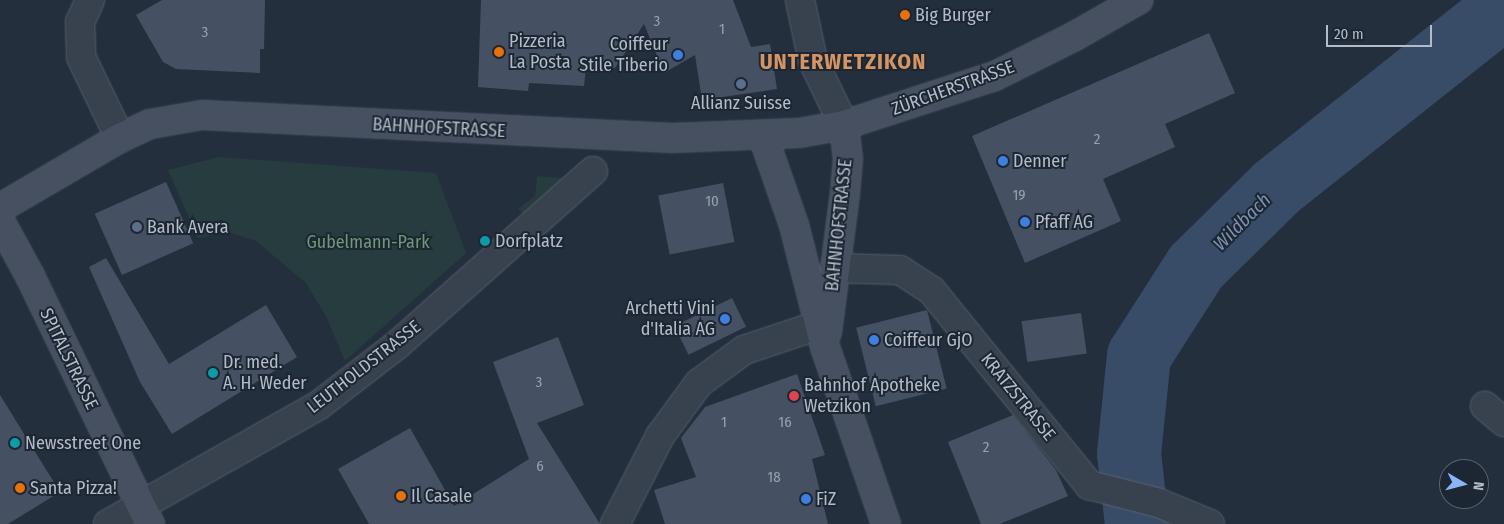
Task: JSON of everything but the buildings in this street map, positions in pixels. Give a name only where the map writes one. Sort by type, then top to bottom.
[{"type":"main road","name":"ZÜRCHERSTRASSE","points":[[844,125],[996,76],[1075,36],[1138,0]]},
{"type":"main road","name":"BAHNHOFSTRASSE","points":[[0,208],[120,138],[150,124],[202,115],[689,138],[799,133],[844,125],[848,159],[835,268],[822,336]]},
{"type":"main road","name":"BAHNHOFSTRASSE","points":[[763,136],[794,224],[822,336],[886,524]]},
{"type":"main road","name":"SPITALSTRASSE","points":[[0,221],[30,276],[145,515]]},
{"type":"street","points":[[90,0],[80,22],[81,57],[120,138]]},
{"type":"street","points":[[800,0],[813,60],[844,125]]},
{"type":"street","name":"LEUTHOLDSTRASSE","points":[[108,524],[145,515],[319,405],[397,345],[592,171]]},
{"type":"street","name":"KRATZSTRASSE","points":[[835,268],[900,270],[932,291],[1089,485],[1159,503],[1210,524]]},
{"type":"street","points":[[615,524],[660,436],[699,383],[744,350],[822,336]]},
{"type":"green space","name":"Gubelmann-Park","points":[[219,157],[436,173],[466,253],[345,361],[326,316],[306,283],[256,241],[229,232],[198,238],[168,170]]},
{"type":"green space","points":[[537,176],[573,179],[525,216],[518,209],[535,196]]},
{"type":"waterway","name":"Wildbach","points":[[1137,524],[1129,454],[1139,356],[1196,267],[1276,188],[1504,7]]},
{"type":"place","name":"Big Burger","points":[[905,15]]},
{"type":"place","name":"Pizzeria La Posta","points":[[499,52]]},
{"type":"place","name":"Coiffeur Stile Tiberio","points":[[678,55]]},
{"type":"place","name":"Allianz Suisse","points":[[741,84]]},
{"type":"place","name":"Denner","points":[[1003,161]]},
{"type":"place","name":"Pfaff AG","points":[[1025,222]]},
{"type":"place","name":"Bank Avera","points":[[137,227]]},
{"type":"place","name":"Dorfplatz","points":[[485,241]]},
{"type":"place","name":"Archetti Vini d'Italia AG","points":[[725,319]]},
{"type":"place","name":"Coiffeur GjO","points":[[874,340]]},
{"type":"place","name":"Dr. med. A. H. Weder","points":[[213,373]]},
{"type":"place","name":"Bahnhof Apotheke Wetzikon","points":[[794,396]]},
{"type":"place","name":"Newsstreet One","points":[[15,443]]},
{"type":"place","name":"Santa Pizza!","points":[[20,488]]},
{"type":"place","name":"Il Casale","points":[[401,496]]},
{"type":"place","name":"FiZ","points":[[806,499]]},
{"type":"district","name":"UNTERWETZIKON","points":[[843,62]]}]
